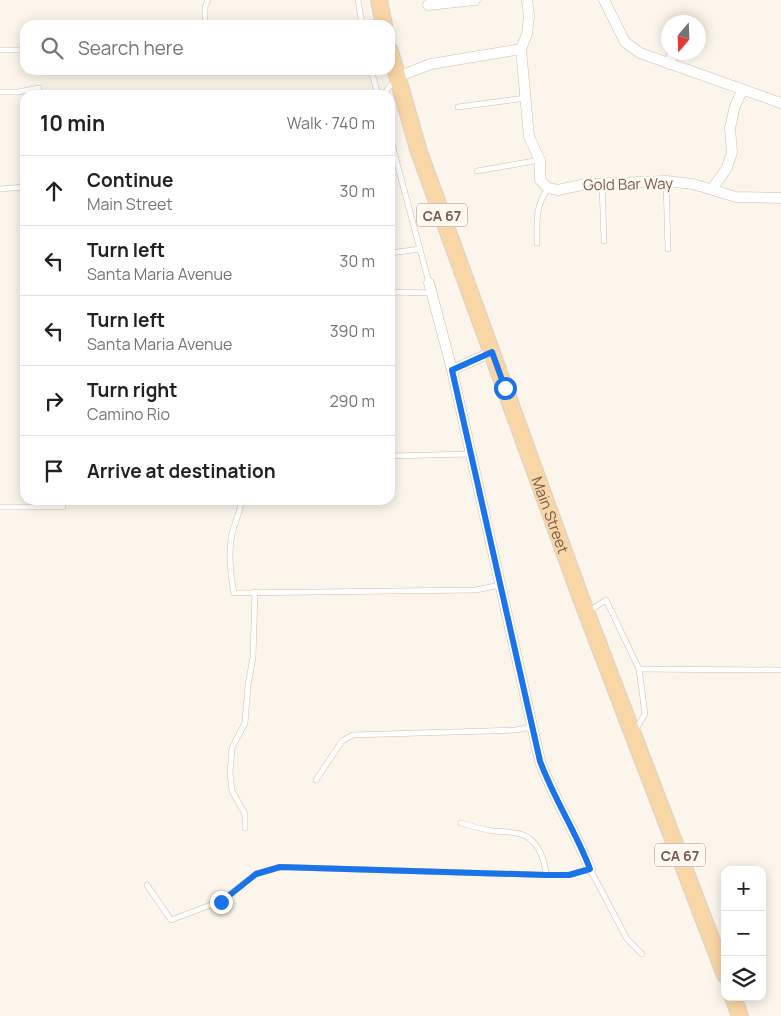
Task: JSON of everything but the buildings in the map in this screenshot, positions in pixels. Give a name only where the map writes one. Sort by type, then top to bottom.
[{"type":"main road","points":[[379,0],[383,20]]},
{"type":"main road","name":"Main Street","points":[[395,70],[420,152],[587,613],[721,964]]},
{"type":"main road","points":[[734,1001],[740,1016]]},
{"type":"street","points":[[428,5],[450,1],[475,0]]},
{"type":"street","points":[[527,0],[529,16],[527,34],[521,49],[529,137],[540,160],[540,180],[548,188]]},
{"type":"street","points":[[604,0],[625,42],[640,53],[742,91],[781,103]]},
{"type":"street","points":[[397,77],[432,64],[521,49]]},
{"type":"street","points":[[669,64],[670,60]]},
{"type":"street","points":[[712,189],[727,168],[732,152],[730,128],[735,106],[742,91]]},
{"type":"street","name":"Gold Bar Way","points":[[548,188],[558,190],[569,186],[602,183],[666,182],[694,184],[736,197],[781,198]]},
{"type":"street","points":[[430,288],[452,370],[540,761],[548,782],[583,851],[590,869]]},
{"type":"street","points":[[452,370],[492,352]]},
{"type":"lane","points":[[205,20],[205,7],[208,0]]},
{"type":"lane","points":[[358,0],[361,20]]},
{"type":"lane","points":[[0,50],[20,50]]},
{"type":"lane","points":[[372,75],[377,90]]},
{"type":"lane","points":[[387,90],[397,77]]},
{"type":"lane","points":[[28,90],[39,88]]},
{"type":"lane","points":[[0,92],[20,92]]},
{"type":"lane","points":[[458,107],[526,98]]},
{"type":"lane","points":[[395,156],[430,288],[395,292]]},
{"type":"lane","points":[[477,171],[540,160]]},
{"type":"lane","points":[[666,182],[668,249]]},
{"type":"lane","points":[[602,183],[604,241]]},
{"type":"lane","points":[[0,189],[20,187]]},
{"type":"lane","points":[[537,243],[537,211],[541,198],[548,188]]},
{"type":"lane","points":[[395,252],[420,249]]},
{"type":"lane","points":[[395,456],[471,454]]},
{"type":"lane","points":[[241,505],[232,532],[230,579],[234,593],[476,590],[501,585]]},
{"type":"lane","points":[[0,507],[63,507]]},
{"type":"lane","points":[[245,828],[245,814],[232,790],[230,773],[232,748],[245,723],[253,649],[255,592]]},
{"type":"lane","points":[[587,613],[606,600],[639,668],[645,714],[632,735]]},
{"type":"lane","points":[[639,668],[781,670]]},
{"type":"lane","points":[[316,780],[342,741],[353,735],[516,730],[533,727]]},
{"type":"lane","points":[[461,823],[491,831],[520,834],[528,838],[534,843],[545,862],[546,875]]},
{"type":"lane","points":[[147,885],[171,920],[221,902],[256,874],[280,867],[546,875],[569,875],[590,869],[627,939],[642,954]]},
{"type":"route","points":[[221,902],[256,874],[280,867],[546,875],[569,875],[590,869],[583,851],[548,782],[540,761],[452,370],[492,352],[505,388]]}]
